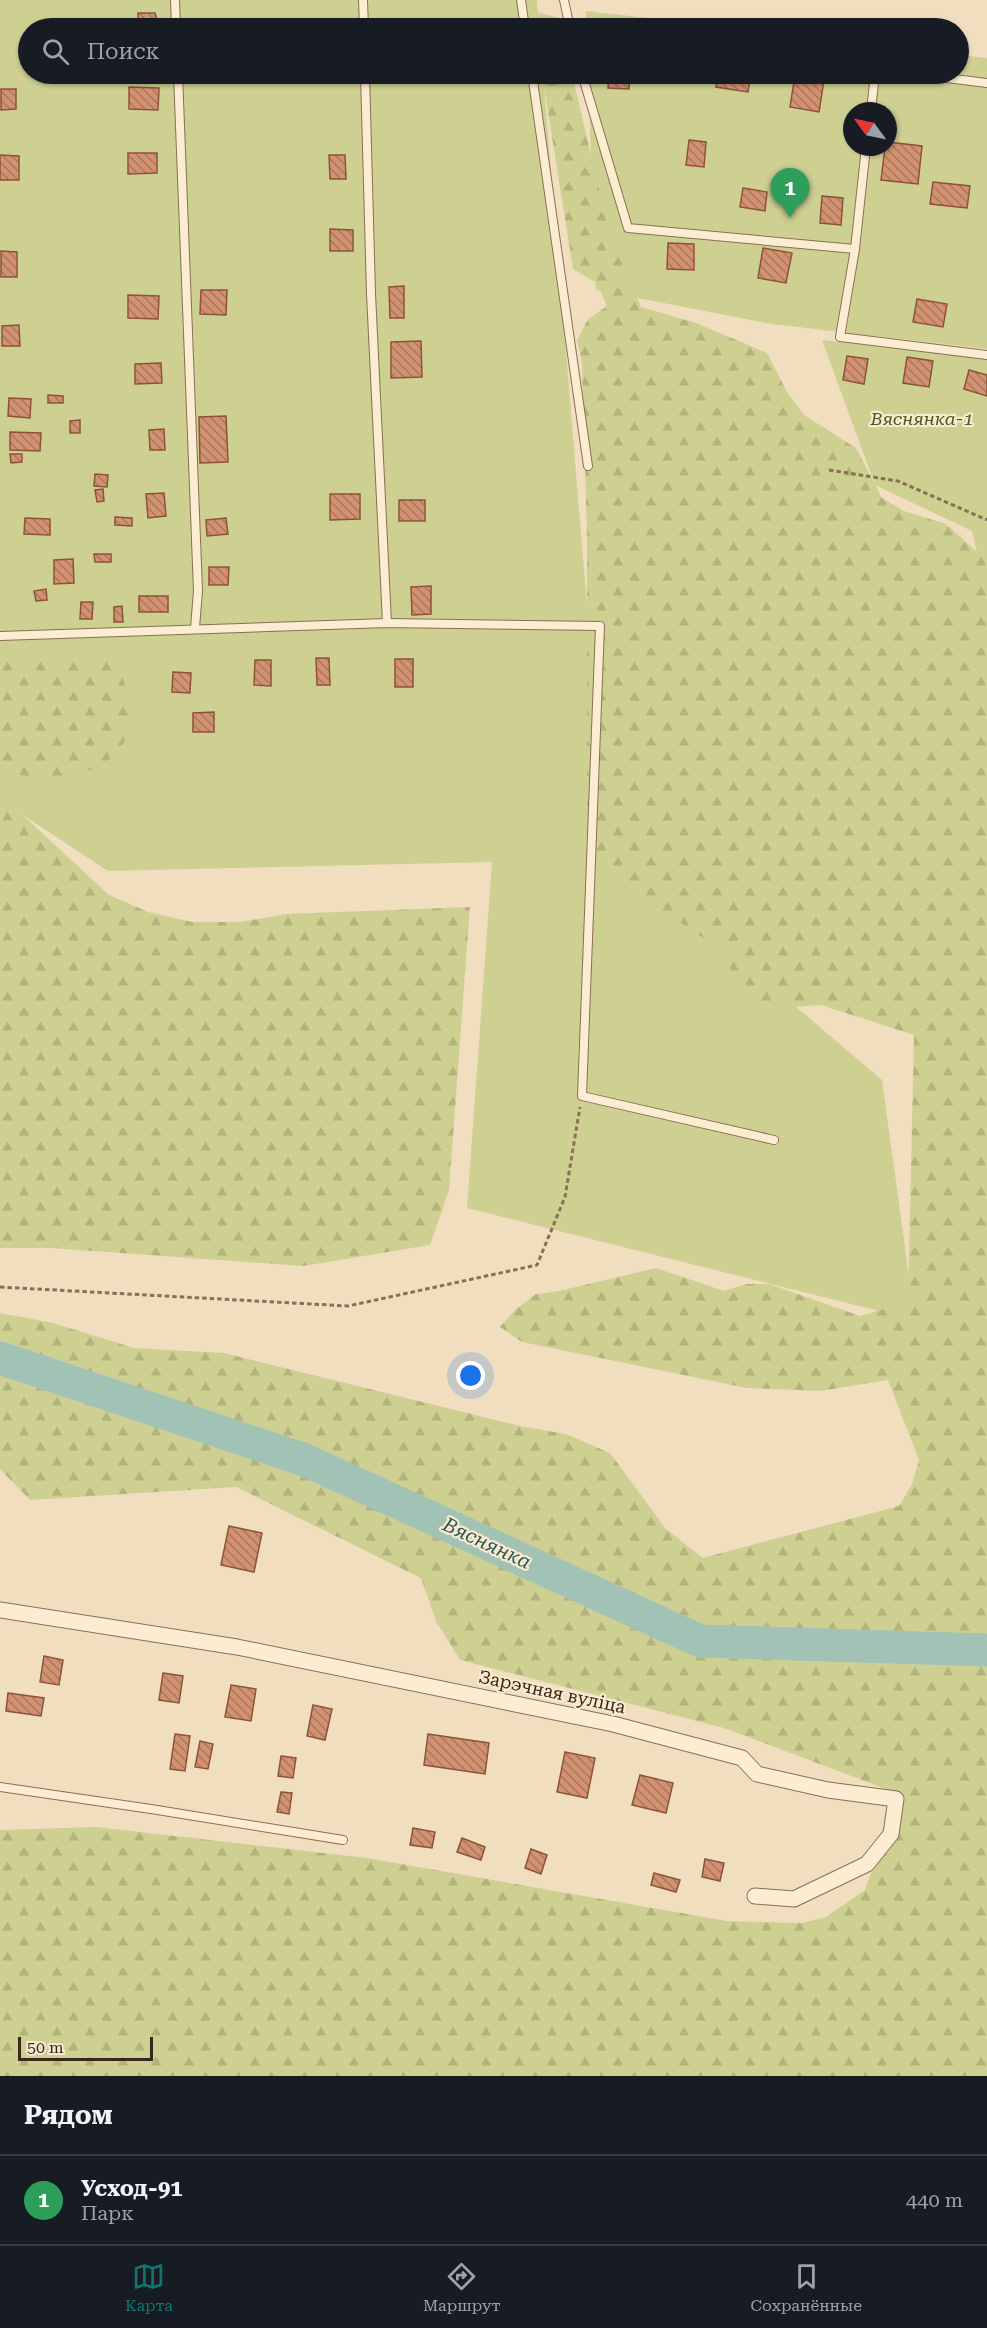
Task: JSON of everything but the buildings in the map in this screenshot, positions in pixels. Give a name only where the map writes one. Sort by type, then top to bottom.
[{"type":"street","name":"Зарэчная вуліца","points":[[0,1610],[237,1647],[613,1724],[742,1758],[758,1774],[828,1790],[896,1799],[891,1834],[867,1864],[794,1899],[755,1896]]},
{"type":"lane","points":[[175,0],[176,18]]},
{"type":"lane","points":[[363,0],[364,18]]},
{"type":"lane","points":[[521,0],[524,18]]},
{"type":"lane","points":[[564,0],[568,18]]},
{"type":"lane","points":[[969,81],[987,83]]},
{"type":"lane","points":[[178,84],[198,591],[195,628]]},
{"type":"lane","points":[[365,84],[371,294],[387,622]]},
{"type":"lane","points":[[533,84],[588,466]]},
{"type":"lane","points":[[585,84],[628,228],[855,249]]},
{"type":"lane","points":[[871,102],[874,84]]},
{"type":"lane","points":[[866,156],[855,249],[840,337],[987,355]]},
{"type":"lane","points":[[0,636],[387,622],[600,626],[582,1096],[774,1140]]},
{"type":"lane","points":[[0,1787],[343,1840]]},
{"type":"path","points":[[829,470],[898,481],[987,520]]},
{"type":"path","points":[[0,1287],[348,1306],[537,1265],[565,1197],[582,1096]]},
{"type":"green space","points":[[0,0],[537,0],[538,18],[18,18],[18,84],[544,84],[607,846],[882,1080],[915,1320],[467,1208],[492,862],[108,871],[0,800]]},
{"type":"green space","points":[[533,11],[559,18],[534,18]]},
{"type":"green space","points":[[586,11],[647,18],[586,18]]},
{"type":"green space","points":[[969,56],[987,58],[987,349],[772,324],[596,290],[588,84],[969,84]]},
{"type":"green space","points":[[544,84],[574,84],[608,228],[641,307],[696,323],[767,353],[787,392],[804,415],[856,448],[882,498],[904,511],[946,524],[987,561],[987,2076],[0,2076],[0,1830],[96,1827],[367,1858],[727,1921],[802,1923],[826,1917],[865,1890],[899,1794],[724,1728],[460,1660],[436,1621],[421,1578],[236,1487],[30,1500],[0,1469],[0,1313],[53,1323],[134,1348],[224,1353],[520,1426],[566,1434],[610,1453],[666,1529],[703,1558],[899,1506],[912,1484],[919,1460],[888,1380],[820,1391],[747,1388],[522,1342],[500,1327],[516,1309],[536,1294],[559,1291],[656,1268],[724,1291],[746,1284],[769,1284],[860,1316],[908,1302],[914,1035],[821,1005],[776,1008],[753,1004],[736,989],[729,967],[717,947],[609,876],[587,833],[587,536],[582,362],[577,340],[588,319],[607,306],[597,283],[573,269]]},
{"type":"green space","name":"Вяснянка-1","points":[[822,340],[987,359],[987,597],[972,531],[875,485]]},
{"type":"green space","points":[[116,658],[130,705],[127,733],[119,750],[106,762],[71,775],[51,777],[12,774],[0,781],[0,662]]},
{"type":"green space","points":[[0,794],[109,895],[148,912],[192,922],[241,922],[286,914],[470,907],[449,1190],[430,1245],[303,1266],[51,1248],[0,1248]]},
{"type":"waterway","name":"Вяснянка","points":[[0,1358],[305,1460],[700,1641],[987,1650]]},
{"type":"place","name":"Усход-91","points":[[790,218]]}]
